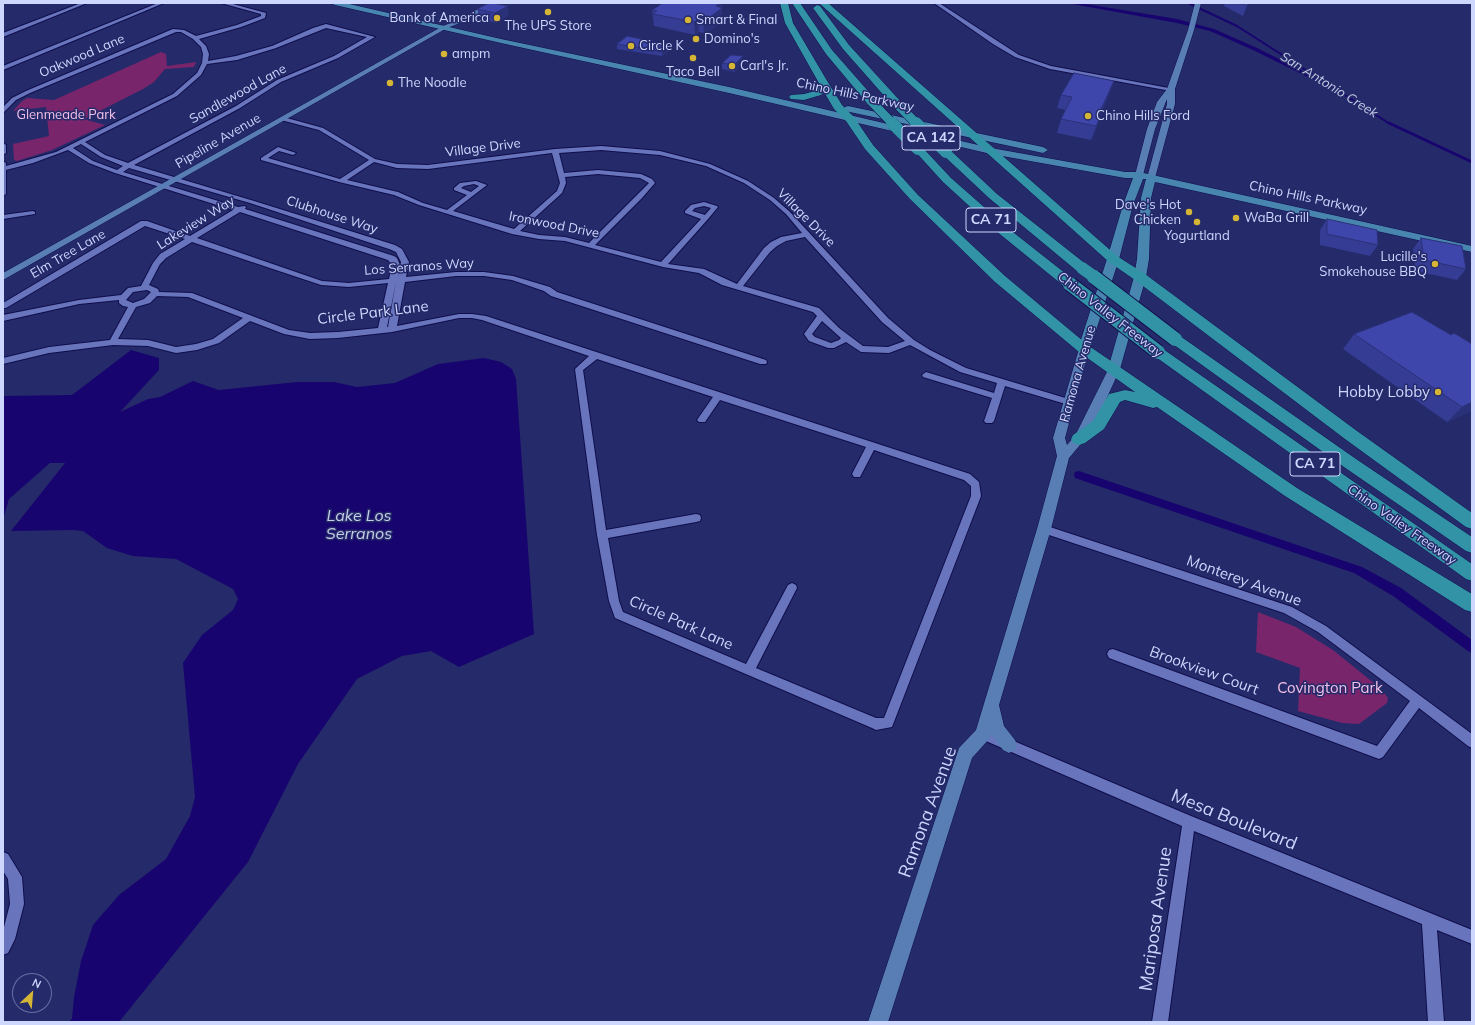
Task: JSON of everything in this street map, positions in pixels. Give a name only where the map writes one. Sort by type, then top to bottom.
[{"type":"highway","points":[[784,3],[789,22],[825,86],[838,107],[850,119],[869,147],[914,197],[1000,279],[1084,349],[1291,492],[1472,604]]},
{"type":"highway","name":"Chino Valley Freeway","points":[[796,3],[829,52],[871,101],[946,180],[994,222],[1070,284],[1158,352],[1472,574]]},
{"type":"highway","name":"Chino Valley Freeway","points":[[814,3],[846,47],[898,104],[993,196],[1082,268],[1175,339],[1350,463],[1472,546]]},
{"type":"highway","points":[[823,3],[1113,259],[1140,277],[1352,435],[1472,522]]},
{"type":"highway","points":[[794,97],[804,97],[818,93],[825,86]]},
{"type":"highway","points":[[1079,438],[1099,425],[1114,398],[1125,395],[1147,400],[1206,433]]},
{"type":"main road","name":"Chino Hills Parkway","points":[[335,3],[736,92],[991,152],[1124,175],[1139,175],[1472,249]]},
{"type":"main road","name":"Pipeline Avenue","points":[[445,27],[455,19],[484,3]]},
{"type":"main road","name":"Pipeline Avenue","points":[[3,277],[445,27],[463,20],[493,3]]},
{"type":"main road","name":"Ramona Avenue","points":[[878,1022],[965,754],[983,734],[1044,529],[1063,456],[1079,438],[1098,404],[1114,369],[1140,277],[1143,259],[1146,198],[1171,104],[1171,89],[1191,30],[1198,3]]},
{"type":"main road","name":"Chino Hills Parkway","points":[[445,27],[473,29],[970,134],[1126,168],[1139,175]]},
{"type":"main road","name":"Ramona Avenue","points":[[1063,456],[1059,438],[1084,349],[1113,259],[1128,204],[1139,175],[1151,129],[1161,102],[1171,89]]},
{"type":"main road","points":[[995,692],[994,720],[997,730],[1009,745]]},
{"type":"street","points":[[3,32],[76,3]]},
{"type":"street","points":[[3,32],[11,32],[85,3]]},
{"type":"street","points":[[3,68],[162,3]]},
{"type":"street","points":[[3,168],[31,162],[69,148],[175,95],[199,74],[205,63],[206,54],[203,46],[195,38],[239,26],[263,17],[264,13],[223,3]]},
{"type":"street","points":[[936,3],[994,43],[1017,56],[1050,67],[1171,89]]},
{"type":"street","name":"Sandlewood Lane","points":[[117,172],[238,107],[279,81],[336,57],[372,37],[326,26],[315,29],[274,47],[237,58],[205,63]]},
{"type":"street","name":"Oakwood Lane","points":[[4,109],[14,99],[28,92],[175,30],[182,31],[195,38]]},
{"type":"street","name":"Village Drive","points":[[280,121],[301,126],[324,135],[329,135],[373,160],[397,166],[428,167],[555,151],[601,148],[660,152],[708,165],[746,182],[772,199],[807,234],[885,320],[910,342],[963,370],[1069,402]]},
{"type":"street","name":"Clubhouse Way","points":[[81,142],[103,156],[129,166],[165,177],[178,179],[252,202],[392,247],[400,251],[405,262],[403,280],[392,329]]},
{"type":"street","points":[[3,145],[3,152]]},
{"type":"street","name":"Clubhouse Way","points":[[69,148],[91,162],[117,172],[240,209],[387,256],[395,263],[382,330]]},
{"type":"street","points":[[515,232],[560,192],[563,183],[555,151]]},
{"type":"street","points":[[341,181],[373,160]]},
{"type":"street","points":[[3,163],[3,194]]},
{"type":"street","name":"Ironwood Drive","points":[[279,163],[341,181],[396,193],[421,204],[515,232],[591,244],[663,265],[701,272],[725,282],[816,310],[861,349],[889,350],[910,342]]},
{"type":"street","points":[[561,175],[598,172],[641,176],[650,180],[652,183],[648,189],[591,244]]},
{"type":"street","points":[[448,212],[472,194]]},
{"type":"street","name":"Lakeview Way","points":[[144,287],[157,263],[163,256],[252,202]]},
{"type":"street","points":[[3,217],[33,213]]},
{"type":"street","points":[[663,265],[706,218]]},
{"type":"street","name":"Los Serranos Way","points":[[144,223],[320,283],[349,285],[470,274],[513,278],[547,289],[554,294],[763,362]]},
{"type":"street","name":"Elm Tree Lane","points":[[3,306],[144,223]]},
{"type":"street","points":[[739,286],[767,250],[774,244],[784,239],[807,234]]},
{"type":"street","points":[[3,318],[79,302],[123,297],[131,290],[144,287],[154,289],[155,294],[147,301],[133,305],[124,303],[123,297]]},
{"type":"street","name":"Circle Park Lane","points":[[155,294],[189,296],[287,332],[310,336],[338,336],[392,329],[459,316],[483,318],[967,477],[976,485],[976,496],[888,723],[876,724],[618,615],[602,535],[579,369],[595,356]]},
{"type":"street","points":[[113,342],[133,305]]},
{"type":"street","points":[[822,316],[808,334],[812,338],[831,346],[842,342],[846,337]]},
{"type":"street","points":[[3,361],[49,350],[113,342],[148,343],[176,350],[197,347],[216,340],[248,318]]},
{"type":"street","points":[[926,375],[998,397]]},
{"type":"street","points":[[988,421],[998,397],[1002,382]]},
{"type":"street","points":[[702,420],[718,396]]},
{"type":"street","points":[[857,474],[871,446]]},
{"type":"street","points":[[602,535],[696,518]]},
{"type":"street","name":"Monterey Avenue","points":[[1044,529],[1288,610],[1322,629],[1472,742]]},
{"type":"street","points":[[749,670],[792,588]]},
{"type":"street","name":"Brookview Court","points":[[1113,654],[1379,753],[1418,700]]},
{"type":"street","name":"Mesa Boulevard","points":[[983,734],[1189,822],[1472,937]]},
{"type":"street","name":"Mariposa Avenue","points":[[1160,1022],[1189,822]]},
{"type":"street","points":[[3,859],[15,877],[17,904],[8,939],[3,948]]},
{"type":"street","points":[[1429,919],[1436,1022]]},
{"type":"green space","name":"Glenmeade Park","points":[[161,52],[166,54],[167,66],[196,62],[194,67],[165,69],[154,82],[143,89],[84,119],[105,125],[52,150],[17,161],[14,160],[13,144],[49,136],[46,107],[13,111],[21,102],[27,98],[54,100]]},
{"type":"green space","name":"Covington Park","points":[[1258,612],[1296,627],[1333,650],[1380,688],[1388,698],[1387,703],[1359,724],[1342,723],[1298,711],[1300,668],[1256,652]]},
{"type":"water","name":"Lake Los Serranos","points":[[131,350],[159,358],[159,370],[120,412],[148,399],[160,397],[193,381],[219,390],[297,382],[334,382],[357,387],[395,383],[438,364],[484,358],[501,362],[512,369],[516,379],[534,634],[459,667],[431,651],[402,656],[357,679],[298,764],[248,862],[119,1022],[68,1022],[72,1019],[74,997],[81,961],[93,925],[119,895],[166,859],[190,816],[195,797],[183,663],[202,635],[233,610],[238,599],[233,589],[176,559],[133,556],[107,548],[83,531],[11,531],[65,463],[50,463],[9,499],[3,519],[3,396],[72,395]]},
{"type":"building","points":[[489,3],[508,6],[495,13],[477,9]]},
{"type":"building","points":[[663,3],[720,3],[716,6],[722,8],[710,17],[694,22],[653,14],[657,11],[652,10]]},
{"type":"building","points":[[1240,3],[1248,3],[1247,6]]},
{"type":"building","points":[[627,36],[670,45],[662,52],[617,44]]},
{"type":"building","points":[[731,55],[743,56],[734,65],[722,63]]},
{"type":"building","points":[[1074,73],[1114,81],[1097,118],[1100,118],[1096,126],[1061,119],[1072,97],[1061,95]]},
{"type":"building","points":[[1327,219],[1377,230],[1378,245],[1327,234]]},
{"type":"building","points":[[1421,238],[1462,246],[1466,269],[1424,260]]},
{"type":"building","points":[[1412,312],[1451,335],[1454,333],[1472,344],[1472,402],[1462,407],[1354,334]]},
{"type":"waterway","points":[[1070,3],[1177,21],[1212,30],[1255,49],[1326,84]]},
{"type":"waterway","name":"San Antonio Creek","points":[[1188,3],[1237,26],[1390,124]]},
{"type":"waterway","name":"San Antonio Creek","points":[[1389,123],[1472,162]]},
{"type":"waterway","points":[[1079,475],[1358,570],[1397,592],[1472,647]]},
{"type":"place","name":"The UPS Store","points":[[548,12]]},
{"type":"place","name":"Bank of America","points":[[497,18]]},
{"type":"place","name":"Smart & Final","points":[[688,20]]},
{"type":"place","name":"Domino's","points":[[696,39]]},
{"type":"place","name":"Circle K","points":[[631,46]]},
{"type":"place","name":"ampm","points":[[444,54]]},
{"type":"place","name":"Taco Bell","points":[[693,58]]},
{"type":"place","name":"Carl's Jr.","points":[[732,66]]},
{"type":"place","name":"The Noodle","points":[[390,83]]},
{"type":"place","name":"Chino Hills Ford","points":[[1088,116]]},
{"type":"place","name":"Dave's Hot Chicken","points":[[1189,212]]},
{"type":"place","name":"WaBa Grill","points":[[1236,218]]},
{"type":"place","name":"Yogurtland","points":[[1197,222]]},
{"type":"place","name":"Lucille's Smokehouse BBQ","points":[[1435,264]]},
{"type":"place","name":"Hobby Lobby","points":[[1438,392]]}]
